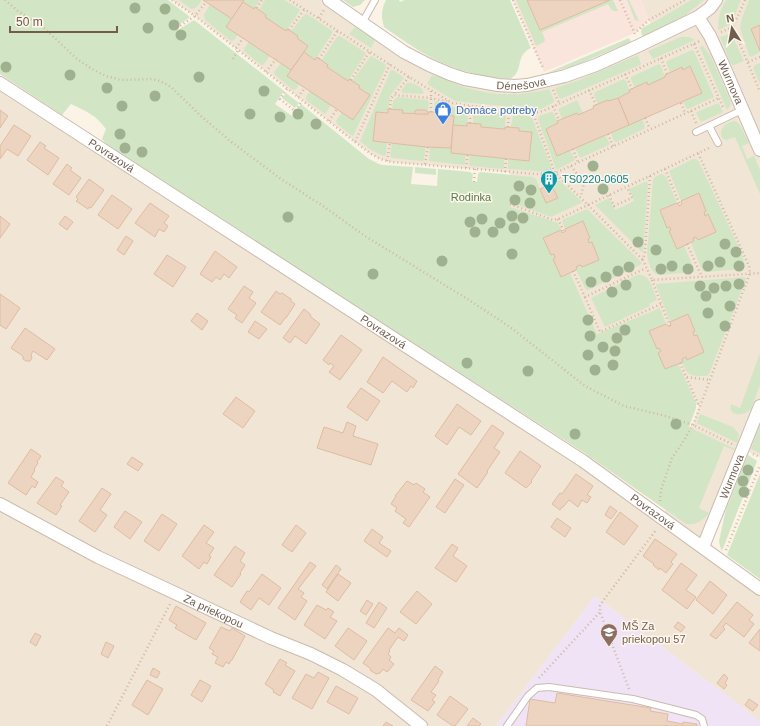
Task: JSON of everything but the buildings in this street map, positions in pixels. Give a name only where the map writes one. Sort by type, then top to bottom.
[{"type":"street","name":"Dénešova","points":[[329,0],[404,52],[429,65],[465,79],[498,85],[515,86],[527,85],[565,76],[640,45],[698,17],[710,8],[716,0]]},
{"type":"street","name":"Wurmova","points":[[698,17],[710,36],[760,150]]},
{"type":"street","name":"Povrazová","points":[[0,83],[583,461],[760,589]]},
{"type":"street","name":"Wurmova","points":[[703,547],[760,406]]},
{"type":"street","name":"Za priekopou","points":[[0,504],[98,556],[343,670],[376,690],[421,726]]},
{"type":"lane","points":[[362,23],[375,0]]},
{"type":"lane","points":[[696,132],[742,110]]},
{"type":"lane","points":[[709,126],[718,143]]},
{"type":"lane","points":[[507,726],[528,696],[537,688],[549,687],[633,699],[696,714],[702,719],[704,726]]},
{"type":"path","points":[[5,0],[44,28],[77,59],[92,69],[106,76],[121,80],[152,79],[172,87],[201,116],[229,140],[281,179],[323,206],[365,236],[510,327],[585,386],[624,406],[662,415],[693,425],[760,457]]},
{"type":"path","points":[[172,0],[195,16],[371,154],[387,161],[505,172],[536,174],[555,173],[719,98]]},
{"type":"path","points":[[257,8],[262,0]]},
{"type":"path","points":[[513,0],[544,72]]},
{"type":"path","points":[[634,33],[649,20],[685,0]]},
{"type":"path","points":[[745,0],[734,27],[760,92]]},
{"type":"path","points":[[177,28],[195,16],[206,2]]},
{"type":"path","points":[[289,30],[304,10]]},
{"type":"path","points":[[533,113],[553,106],[710,36],[734,27]]},
{"type":"path","points":[[319,59],[338,30]]},
{"type":"path","points":[[233,59],[243,38]]},
{"type":"path","points":[[694,44],[727,117]]},
{"type":"path","points":[[351,80],[370,51]]},
{"type":"path","points":[[748,62],[760,57]]},
{"type":"path","points":[[661,58],[668,74]]},
{"type":"path","points":[[266,72],[276,59]]},
{"type":"path","points":[[355,142],[390,64]]},
{"type":"path","points":[[625,74],[632,89]]},
{"type":"path","points":[[390,109],[391,98],[409,77]]},
{"type":"path","points":[[298,97],[304,88]]},
{"type":"path","points":[[287,89],[280,99],[295,111],[302,100]]},
{"type":"path","points":[[431,112],[432,90]]},
{"type":"path","points":[[589,90],[596,105]]},
{"type":"path","points":[[394,95],[431,98],[452,103]]},
{"type":"path","points":[[680,103],[685,113]]},
{"type":"path","points":[[470,106],[470,123]]},
{"type":"path","points":[[553,106],[559,120]]},
{"type":"path","points":[[329,121],[337,109]]},
{"type":"path","points":[[508,127],[509,110]]},
{"type":"path","points":[[645,118],[650,129]]},
{"type":"path","points":[[608,134],[613,146]]},
{"type":"path","points":[[387,161],[390,143]]},
{"type":"path","points":[[510,204],[553,220],[558,219],[718,143]]},
{"type":"path","points":[[425,165],[428,147]]},
{"type":"path","points":[[572,149],[578,163]]},
{"type":"path","points":[[633,699],[600,612],[600,606],[659,526],[663,518],[660,501],[661,490],[672,458],[693,425],[750,273],[749,266],[698,153]]},
{"type":"path","points":[[466,168],[468,154]]},
{"type":"path","points":[[505,172],[506,158]]},
{"type":"path","points":[[571,166],[584,182],[581,198]]},
{"type":"path","points":[[474,182],[475,169]]},
{"type":"path","points":[[665,169],[680,205]]},
{"type":"path","points":[[555,173],[643,260],[670,326]]},
{"type":"path","points":[[643,260],[645,251],[650,176]]},
{"type":"path","points":[[609,195],[614,206],[632,198],[627,187]]},
{"type":"path","points":[[558,219],[564,232]]},
{"type":"path","points":[[687,244],[702,277]]},
{"type":"path","points":[[585,297],[646,268]]},
{"type":"path","points":[[573,271],[600,332],[661,304]]},
{"type":"path","points":[[652,280],[760,273]]},
{"type":"path","points":[[680,363],[700,406]]},
{"type":"path","points":[[686,377],[710,380]]},
{"type":"path","points":[[722,561],[760,465]]},
{"type":"path","points":[[107,726],[173,600]]},
{"type":"path","points":[[536,681],[600,612]]},
{"type":"shaded area","points":[[172,0],[329,0],[450,74],[527,85],[656,37],[641,0],[760,0],[760,457],[743,449],[703,547],[760,589],[760,722],[595,596],[496,726],[0,726],[0,83],[663,518],[699,406],[499,263],[510,172],[391,162],[380,159],[371,154],[195,16]]},
{"type":"shaded area","points":[[513,0],[641,0],[649,20],[635,33],[544,72]]},
{"type":"shaded area","name":"MŠ Za priekopou 57","points":[[595,596],[746,710],[760,722],[760,726],[496,726]]},
{"type":"green space","name":"Rodinka","points":[[0,0],[168,0],[190,17],[176,27],[178,30],[194,20],[284,91],[275,104],[292,116],[301,104],[369,159],[379,164],[413,167],[411,184],[437,186],[438,169],[470,172],[473,174],[472,182],[477,182],[478,174],[480,172],[533,177],[536,179],[546,203],[558,198],[551,184],[560,181],[582,202],[581,203],[551,217],[510,202],[510,207],[558,223],[561,230],[544,238],[551,255],[554,254],[555,258],[553,259],[561,277],[570,273],[597,334],[660,308],[666,324],[649,331],[657,349],[659,348],[661,351],[658,353],[665,369],[678,364],[696,403],[696,408],[689,427],[735,449],[734,450],[724,446],[699,508],[709,513],[699,522],[686,524],[583,452],[108,146],[102,139],[106,129],[90,114],[71,104],[62,115],[0,74]]},
{"type":"green space","points":[[179,0],[202,0],[199,5],[191,9]]},
{"type":"green space","points":[[244,0],[260,0],[254,9],[243,2]]},
{"type":"green space","points":[[265,0],[284,0],[300,10],[286,31],[265,17],[266,15],[259,10]]},
{"type":"green space","points":[[343,0],[365,0],[360,5],[353,7]]},
{"type":"green space","points":[[386,0],[399,0],[400,2],[405,0],[510,0],[531,48],[523,55],[515,75],[510,79],[490,77],[460,70],[426,55],[384,27],[382,14]]},
{"type":"green space","points":[[516,0],[613,0],[618,11],[613,11],[608,4],[542,32],[545,40],[536,46]]},
{"type":"green space","points":[[627,0],[629,0],[639,21],[635,20]]},
{"type":"green space","points":[[691,0],[704,0],[683,17],[643,37],[641,32],[642,28]]},
{"type":"green space","points":[[726,0],[741,0],[731,24],[718,30],[720,14]]},
{"type":"green space","points":[[749,0],[760,0],[760,25],[751,29],[760,52],[751,57],[749,56],[740,28]]},
{"type":"green space","points":[[210,4],[232,19],[238,34],[234,40],[231,41],[205,20],[204,15]]},
{"type":"green space","points":[[305,14],[333,32],[315,60],[304,52],[308,46],[297,38],[298,36],[291,31]]},
{"type":"green space","points":[[355,27],[375,39],[371,48],[349,34]]},
{"type":"green space","points":[[731,34],[744,61],[734,65],[731,64],[720,37]]},
{"type":"green space","points":[[339,36],[366,53],[348,81],[327,67],[328,65],[321,61]]},
{"type":"green space","points":[[681,37],[689,37],[695,40],[653,59],[648,51]]},
{"type":"green space","points":[[629,38],[631,42],[574,66],[547,73]]},
{"type":"green space","points":[[249,41],[270,56],[263,65],[244,51]]},
{"type":"green space","points":[[702,45],[712,59],[731,102],[727,110],[700,48]]},
{"type":"green space","points":[[692,50],[694,51],[714,97],[688,109],[683,101],[701,93],[690,67],[683,70],[681,67],[670,73],[666,62]]},
{"type":"green space","points":[[638,55],[640,65],[561,99],[559,98],[555,88],[579,80]]},
{"type":"green space","points":[[371,56],[385,64],[386,67],[353,136],[337,124],[336,121],[342,112],[354,120],[369,96],[359,88],[360,86],[352,81]]},
{"type":"green space","points":[[281,63],[291,70],[299,84],[296,89],[293,90],[275,75],[274,72]]},
{"type":"green space","points":[[760,63],[760,84],[753,68],[755,65]]},
{"type":"green space","points":[[659,64],[665,77],[648,85],[647,82],[635,88],[631,77]]},
{"type":"green space","points":[[391,70],[404,78],[390,96],[388,113],[376,113],[373,141],[387,143],[386,155],[384,156],[371,150],[360,141]]},
{"type":"green space","points":[[432,75],[470,89],[493,93],[514,94],[537,92],[549,89],[554,102],[536,110],[455,101],[427,84]]},
{"type":"green space","points":[[624,79],[630,92],[598,104],[594,95],[595,92]]},
{"type":"green space","points":[[407,83],[417,85],[424,93],[403,93],[401,91]]},
{"type":"green space","points":[[310,91],[331,105],[325,114],[306,100],[306,97]]},
{"type":"green space","points":[[286,93],[299,103],[295,108],[282,98]]},
{"type":"green space","points":[[398,97],[427,100],[429,102],[428,112],[425,110],[417,110],[415,111],[415,114],[402,113],[402,110],[392,110],[393,100]]},
{"type":"green space","points":[[577,100],[583,113],[578,115],[577,113],[562,119],[558,109]]},
{"type":"green space","points":[[435,101],[467,111],[467,126],[453,125],[453,116],[441,115],[441,112],[434,112]]},
{"type":"green space","points":[[718,103],[723,112],[701,122],[696,113]]},
{"type":"green space","points":[[476,110],[506,114],[505,129],[481,127],[473,124],[473,113]]},
{"type":"green space","points":[[553,112],[558,123],[546,129],[557,156],[570,150],[575,160],[558,169],[556,169],[538,119],[539,116]]},
{"type":"green space","points":[[513,115],[528,116],[532,118],[552,169],[550,172],[508,169],[508,158],[532,132],[519,131],[519,128],[511,127]]},
{"type":"green space","points":[[642,119],[645,126],[644,129],[617,142],[614,141],[611,133]]},
{"type":"green space","points":[[736,121],[740,125],[749,143],[742,146],[747,159],[754,156],[760,170],[760,194],[735,137],[726,140],[722,138],[722,128],[726,124]]},
{"type":"green space","points":[[605,135],[610,144],[609,145],[580,158],[575,148]]},
{"type":"green space","points":[[392,143],[426,147],[424,160],[392,158],[390,156]]},
{"type":"green space","points":[[430,147],[451,148],[451,153],[466,154],[465,164],[429,161]]},
{"type":"green space","points":[[470,154],[504,158],[504,168],[470,166]]},
{"type":"green space","points":[[693,159],[696,159],[699,162],[742,254],[745,267],[743,269],[705,272],[702,270],[691,243],[694,241],[693,238],[696,237],[698,240],[707,215],[705,216],[704,212],[706,210],[699,194],[681,201],[669,171]]},
{"type":"green space","points":[[415,167],[436,169],[436,175],[415,173]]},
{"type":"green space","points":[[661,174],[666,177],[677,203],[660,211],[667,227],[670,227],[671,230],[669,232],[677,249],[684,245],[695,272],[658,275],[655,274],[650,266],[647,253],[653,179]]},
{"type":"green space","points":[[645,182],[648,184],[642,252],[595,205],[609,198],[615,210],[634,201],[629,189]]},
{"type":"green space","points":[[587,209],[642,263],[586,290],[576,270],[577,266],[581,265],[582,267],[599,260],[592,243],[589,243],[588,239],[590,238],[583,221],[565,229],[562,220]]},
{"type":"green space","points":[[637,275],[641,275],[648,279],[657,300],[649,304],[650,306],[605,327],[591,298]]},
{"type":"green space","points":[[745,277],[746,279],[709,374],[707,376],[699,376],[689,374],[683,366],[682,359],[686,357],[687,360],[704,352],[697,335],[694,336],[693,332],[695,331],[688,314],[670,322],[656,284]]},
{"type":"green space","points":[[760,353],[760,385],[751,409],[748,412],[741,414],[734,413],[731,408],[731,404],[740,408]]},
{"type":"green space","points":[[700,414],[733,427],[739,434],[737,443],[697,423]]},
{"type":"green space","points":[[760,425],[760,453],[759,453],[751,449]]},
{"type":"green space","points":[[748,455],[757,461],[722,551],[719,541],[726,509]]},
{"type":"green space","points":[[760,474],[760,579],[727,555]]},
{"type":"place","name":"Domáce potreby","points":[[443,125]]},
{"type":"place","name":"TS0220-0605","points":[[549,194]]},
{"type":"place","name":"MŠ Za priekopou 57","points":[[609,647]]}]
